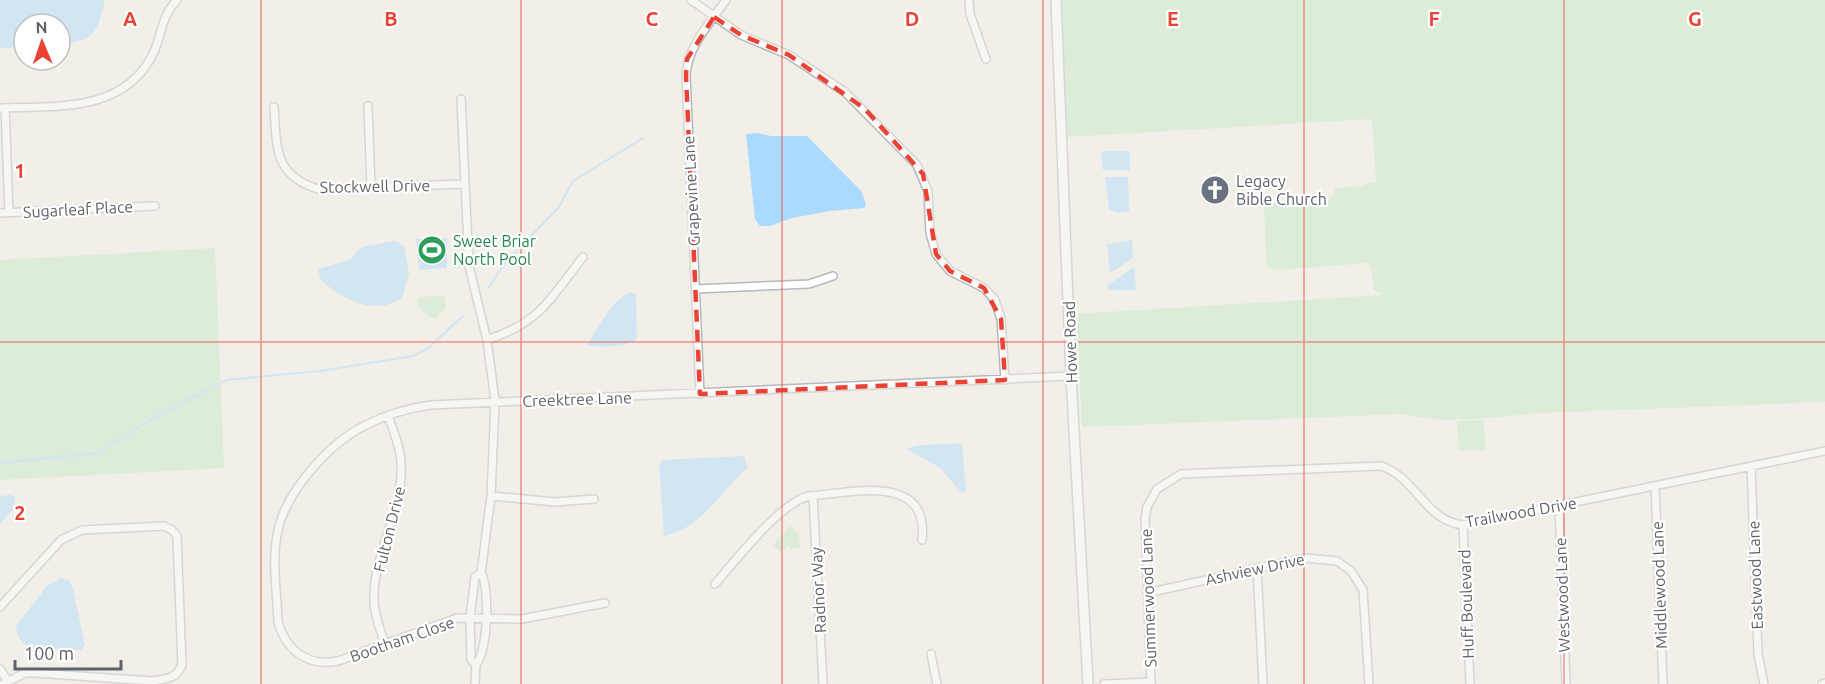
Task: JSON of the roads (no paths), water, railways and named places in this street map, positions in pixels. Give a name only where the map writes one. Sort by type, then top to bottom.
[{"type":"street","points":[[9,213],[2,108],[88,103],[123,88],[148,62],[164,16],[177,0]]},
{"type":"street","points":[[691,0],[741,35],[789,55],[845,92],[917,165],[928,191],[930,233],[936,254],[950,271],[984,288],[995,300],[1001,319],[1005,380]]},
{"type":"street","name":"Grapevine Lane","points":[[700,394],[687,59],[726,0]]},
{"type":"street","points":[[969,0],[970,14],[986,59]]},
{"type":"street","name":"Howe Road","points":[[1056,0],[1071,376],[1088,684]]},
{"type":"street","points":[[461,99],[469,266],[487,340],[495,402],[491,496],[481,573],[485,579],[486,618],[481,659],[476,664],[475,684]]},
{"type":"street","name":"Stockwell Drive","points":[[274,106],[277,157],[289,173],[304,185],[318,189],[465,184]]},
{"type":"street","points":[[368,106],[371,187]]},
{"type":"street","name":"Sugarleaf Place","points":[[0,213],[155,206]]},
{"type":"street","points":[[487,340],[512,332],[530,321],[584,257]]},
{"type":"street","points":[[696,288],[809,284],[833,276]]},
{"type":"street","name":"Creektree Lane","points":[[306,659],[290,647],[281,634],[278,622],[275,549],[282,514],[290,498],[305,478],[341,441],[387,415],[431,405],[1071,376]]},
{"type":"street","name":"Fulton Drive","points":[[385,644],[374,609],[375,585],[398,499],[402,474],[399,450],[387,415]]},
{"type":"street","name":"Trailwood Drive","points":[[1164,482],[1181,474],[1208,471],[1381,466],[1403,477],[1440,518],[1463,525],[1825,451]]},
{"type":"street","name":"Eastwood Lane","points":[[1751,466],[1758,654],[1764,684]]},
{"type":"street","name":"Summerwood Lane","points":[[1151,683],[1145,519],[1151,497],[1164,482]]},
{"type":"street","name":"Middlewood Lane","points":[[1655,486],[1663,684]]},
{"type":"street","points":[[715,584],[783,510],[797,499],[813,495],[886,491],[901,495],[914,503],[922,515],[922,540]]},
{"type":"street","name":"Radnor Way","points":[[813,495],[822,684]]},
{"type":"street","points":[[491,496],[555,502],[594,499]]},
{"type":"street","name":"Westwood Lane","points":[[1559,506],[1566,684]]},
{"type":"street","name":"Huff Boulevard","points":[[1463,525],[1470,684]]},
{"type":"street","points":[[0,607],[61,540],[71,534],[82,530],[164,526],[177,536],[182,665],[179,672],[169,679],[152,681],[36,673],[5,682],[0,669]]},
{"type":"street","name":"Ashview Drive","points":[[1147,592],[1257,568],[1321,557],[1337,561],[1351,571],[1360,583],[1365,599],[1369,684]]},
{"type":"street","points":[[1257,568],[1263,684]]},
{"type":"street","points":[[476,664],[471,660],[470,617],[475,578],[481,573]]},
{"type":"street","name":"Bootham Close","points":[[306,659],[329,663],[443,621],[470,617],[522,619],[605,603]]},
{"type":"street","points":[[931,654],[937,684]]},
{"type":"street","points":[[1104,684],[1151,683]]},
{"type":"water","points":[[0,0],[105,0],[100,20],[93,33],[72,43],[72,12],[12,12],[12,48],[0,48]]},
{"type":"water","points":[[757,133],[771,136],[807,136],[862,192],[866,205],[864,208],[830,211],[792,218],[770,226],[760,226],[755,219],[746,134]]},
{"type":"water","points":[[1104,151],[1130,151],[1130,170],[1103,170],[1101,154]]},
{"type":"water","points":[[1105,177],[1128,177],[1129,211],[1116,213],[1109,209]]},
{"type":"water","name":"Sweet Briar North Pool","points":[[447,238],[447,268],[419,270],[416,239]]},
{"type":"water","points":[[1132,240],[1133,258],[1110,273],[1107,244]]},
{"type":"water","points":[[395,241],[404,246],[409,273],[402,298],[381,306],[360,303],[339,294],[321,280],[318,269],[350,260],[359,249],[366,246]]},
{"type":"water","points":[[1134,267],[1136,290],[1108,290],[1108,285]]},
{"type":"water","points":[[631,292],[636,294],[637,339],[620,345],[587,345],[611,308]]},
{"type":"water","points":[[962,443],[966,489],[963,494],[939,467],[906,449],[919,446]]},
{"type":"water","points":[[744,456],[748,467],[710,508],[689,526],[664,536],[659,465],[662,460]]},
{"type":"water","points":[[11,495],[15,498],[15,507],[0,524],[0,496]]},
{"type":"water","points":[[61,578],[69,581],[73,589],[85,645],[81,650],[32,648],[18,637],[16,626],[47,586]]},
{"type":"waterway","points":[[489,287],[505,263],[559,207],[573,181],[643,138]]},
{"type":"waterway","points":[[0,463],[98,453],[152,419],[226,380],[320,371],[413,356],[427,349],[463,316]]},
{"type":"place","name":"Legacy Bible Church","points":[[1215,190]]},
{"type":"place","name":"Sweet Briar North Pool","points":[[432,250]]}]
